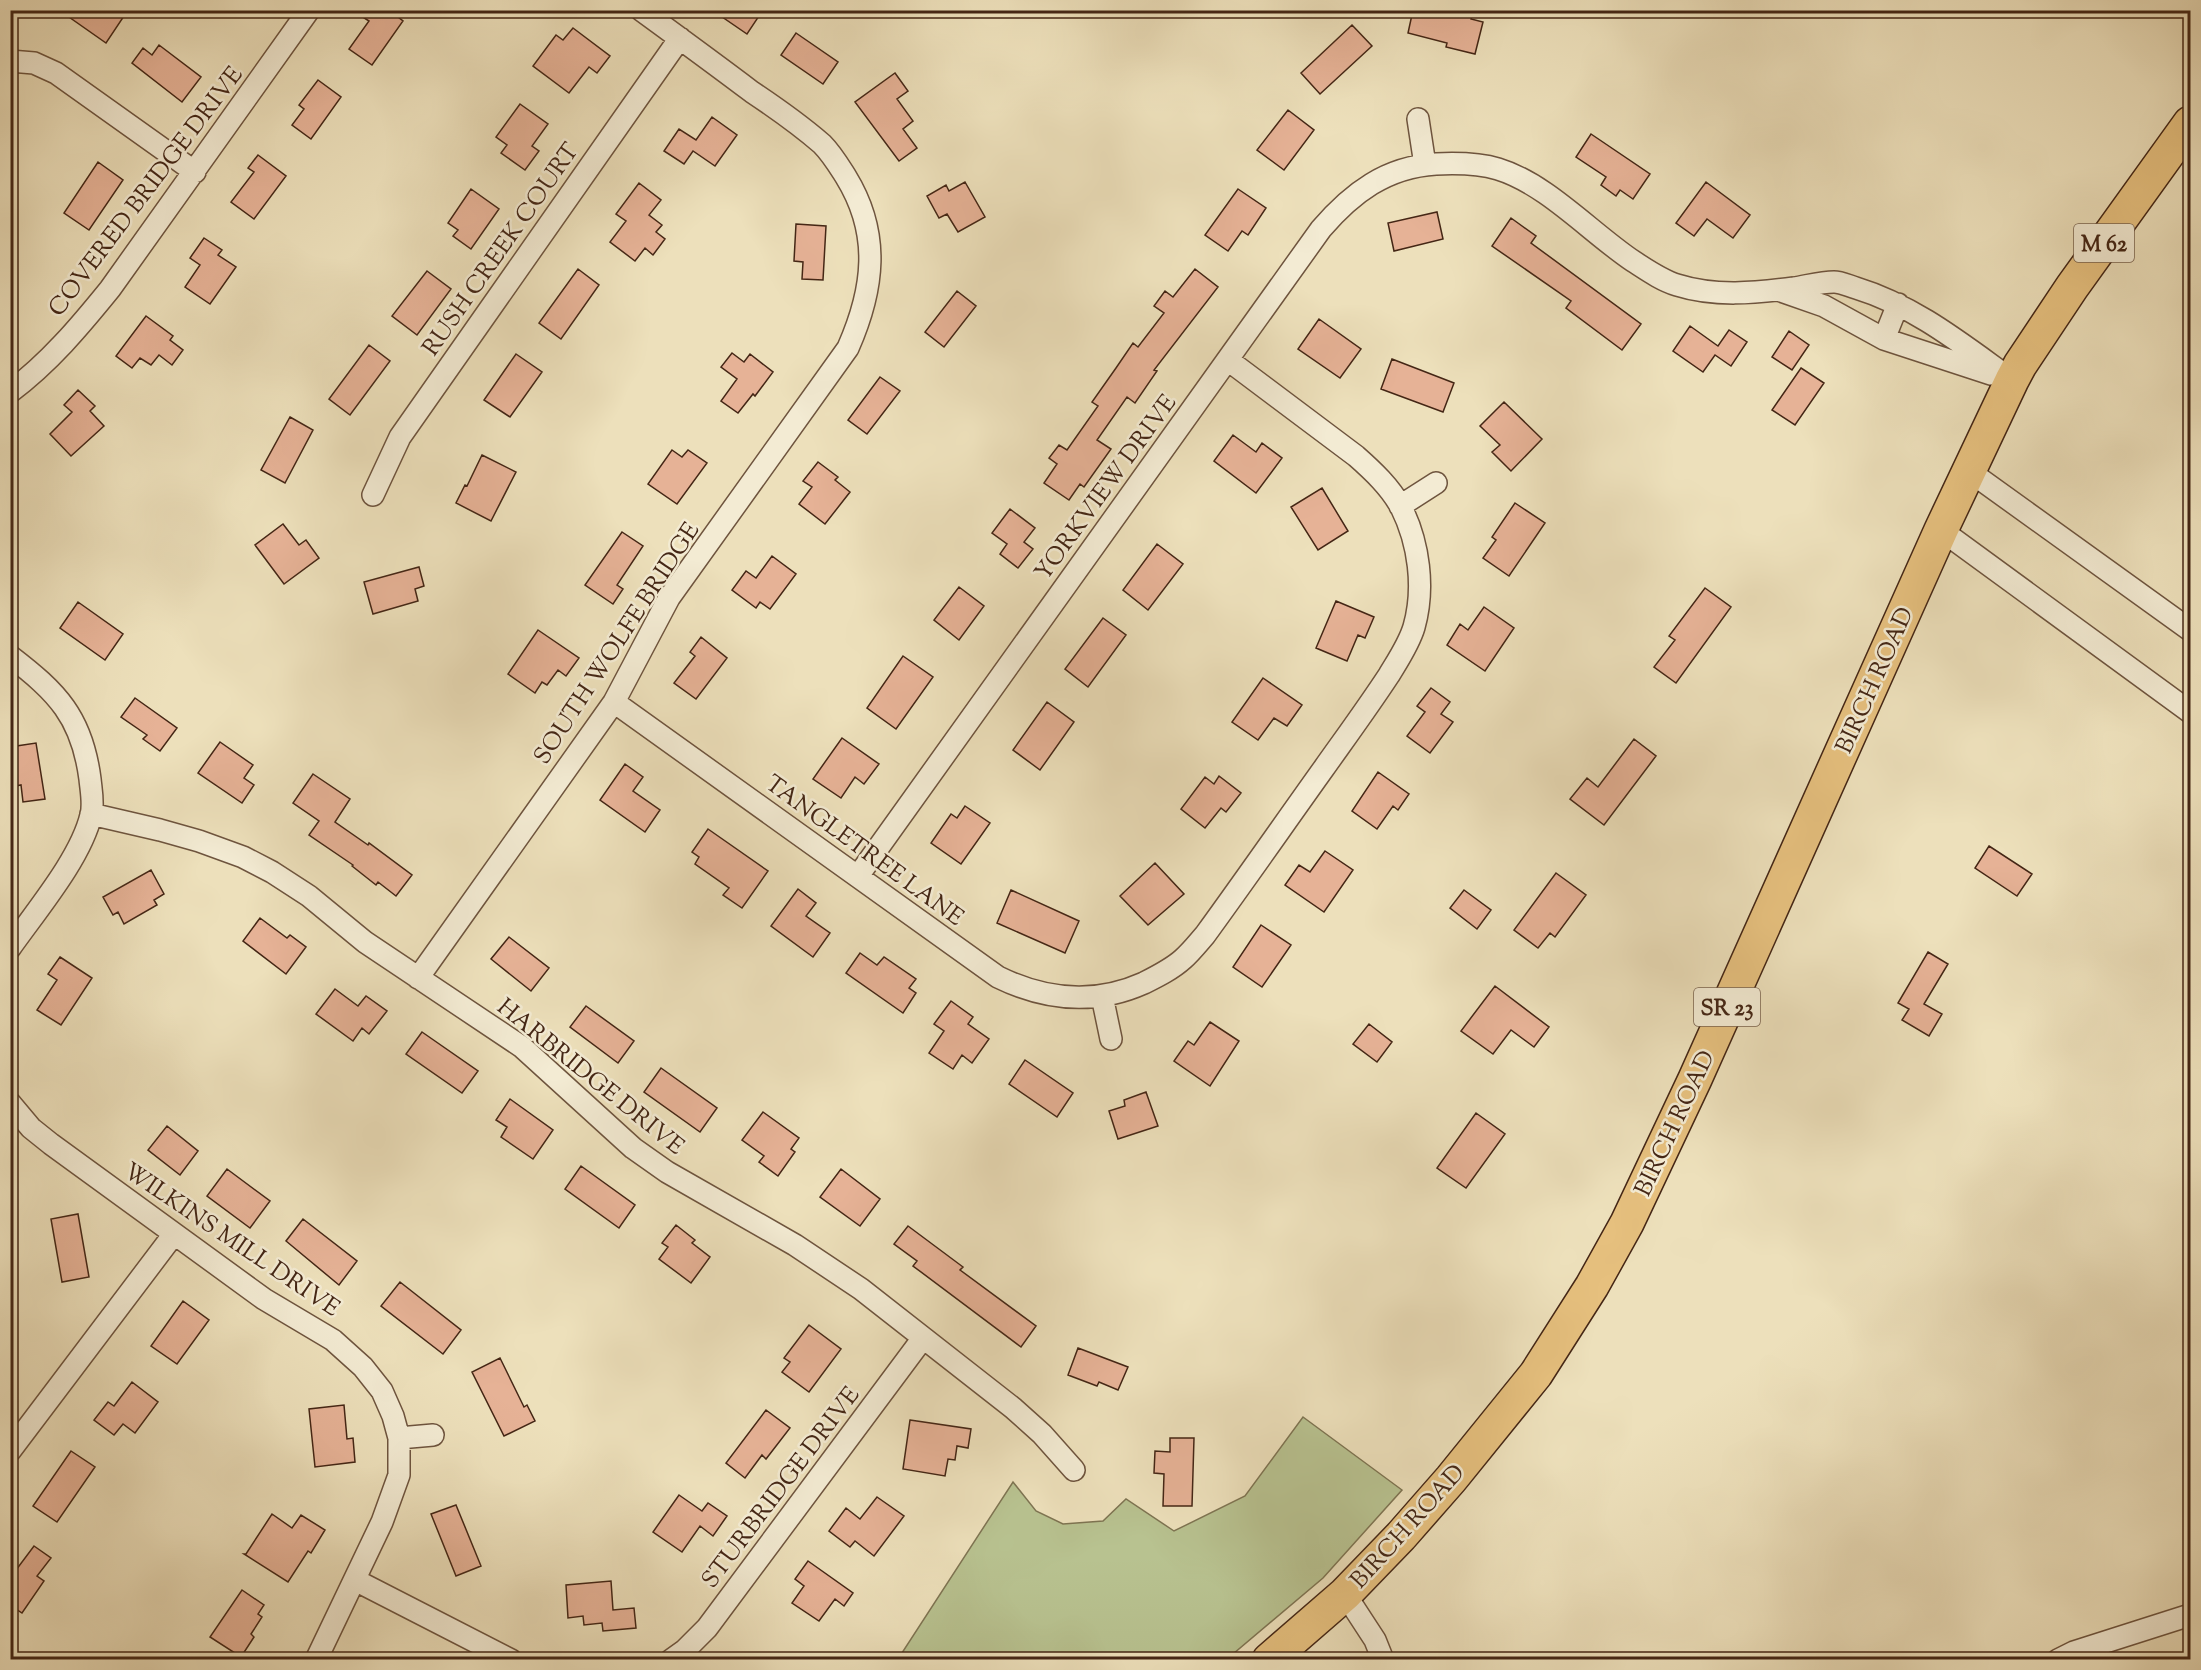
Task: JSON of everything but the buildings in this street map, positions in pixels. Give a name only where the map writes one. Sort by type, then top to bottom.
[{"type":"main road","name":"M 62","points":[[2016,372],[2072,287],[2190,123]]},
{"type":"main road","name":"BIRCH ROAD","points":[[1345,1594],[1401,1536],[1529,1383],[1598,1276],[1627,1223],[1690,1089],[1941,530],[2016,372]]},
{"type":"main road","name":"SR 23","points":[[1269,1659],[1345,1594]]},
{"type":"street","name":"COVERED BRIDGE DRIVE","points":[[10,392],[45,362],[80,326],[110,289],[309,10]]},
{"type":"street","name":"SOUTH WOLFE BRIDGE","points":[[418,978],[614,702],[669,598],[848,348],[861,318],[870,273],[867,221],[852,187],[836,161],[822,145],[641,10]]},
{"type":"street","name":"RUSH CREEK COURT","points":[[374,495],[400,437],[680,38]]},
{"type":"street","points":[[10,61],[34,63],[56,73],[195,172]]},
{"type":"street","points":[[1418,120],[1425,165]]},
{"type":"street","name":"YORKVIEW DRIVE","points":[[858,876],[1321,229],[1341,206],[1373,183],[1408,168],[1425,165],[1468,163],[1499,170],[1531,184],[1626,256],[1675,285],[1699,291],[1727,293],[1777,290],[1836,282],[1874,293],[1898,304],[2016,372]]},
{"type":"street","points":[[1777,290],[1824,306],[1884,339],[2016,372]]},
{"type":"street","points":[[1884,339],[1898,304]]},
{"type":"street","name":"TANGLETREE LANE","points":[[614,702],[998,977],[1029,990],[1060,997],[1102,996],[1126,991],[1162,975],[1182,959],[1205,935],[1374,699],[1402,653],[1414,627],[1420,583],[1417,554],[1409,526],[1400,506],[1375,473],[1356,456],[1228,360]]},
{"type":"street","points":[[1969,471],[2190,630]]},
{"type":"street","points":[[1400,506],[1436,483]]},
{"type":"street","points":[[1941,530],[2190,712]]},
{"type":"street","points":[[10,656],[45,683],[63,704],[77,729],[88,761],[92,793],[91,814],[79,845],[10,948]]},
{"type":"street","name":"HARBRIDGE DRIVE","points":[[91,814],[199,841],[243,857],[272,872],[309,896],[365,942],[522,1047],[633,1148],[667,1172],[795,1245],[861,1289],[1013,1408],[1042,1434],[1074,1470]]},
{"type":"street","points":[[1102,996],[1112,1039]]},
{"type":"street","name":"WILKINS MILL DRIVE","points":[[10,1103],[38,1133],[174,1234],[264,1299],[333,1340],[363,1367],[382,1391],[399,1437],[399,1475],[382,1522],[316,1659]]},
{"type":"street","points":[[10,1451],[174,1234]]},
{"type":"street","name":"STURBRIDGE DRIVE","points":[[671,1659],[685,1650],[707,1628],[922,1338]]},
{"type":"street","points":[[399,1437],[433,1435]]},
{"type":"street","points":[[355,1580],[511,1659]]},
{"type":"street","name":"BIRCH ROAD","points":[[1345,1594],[1375,1640],[1383,1659]]},
{"type":"street","points":[[2058,1659],[2190,1615]]},
{"type":"green space","points":[[1303,1417],[1402,1490],[1323,1578],[1227,1659],[898,1659],[1013,1482],[1036,1511],[1063,1524],[1103,1521],[1126,1499],[1174,1531],[1245,1496]]}]
